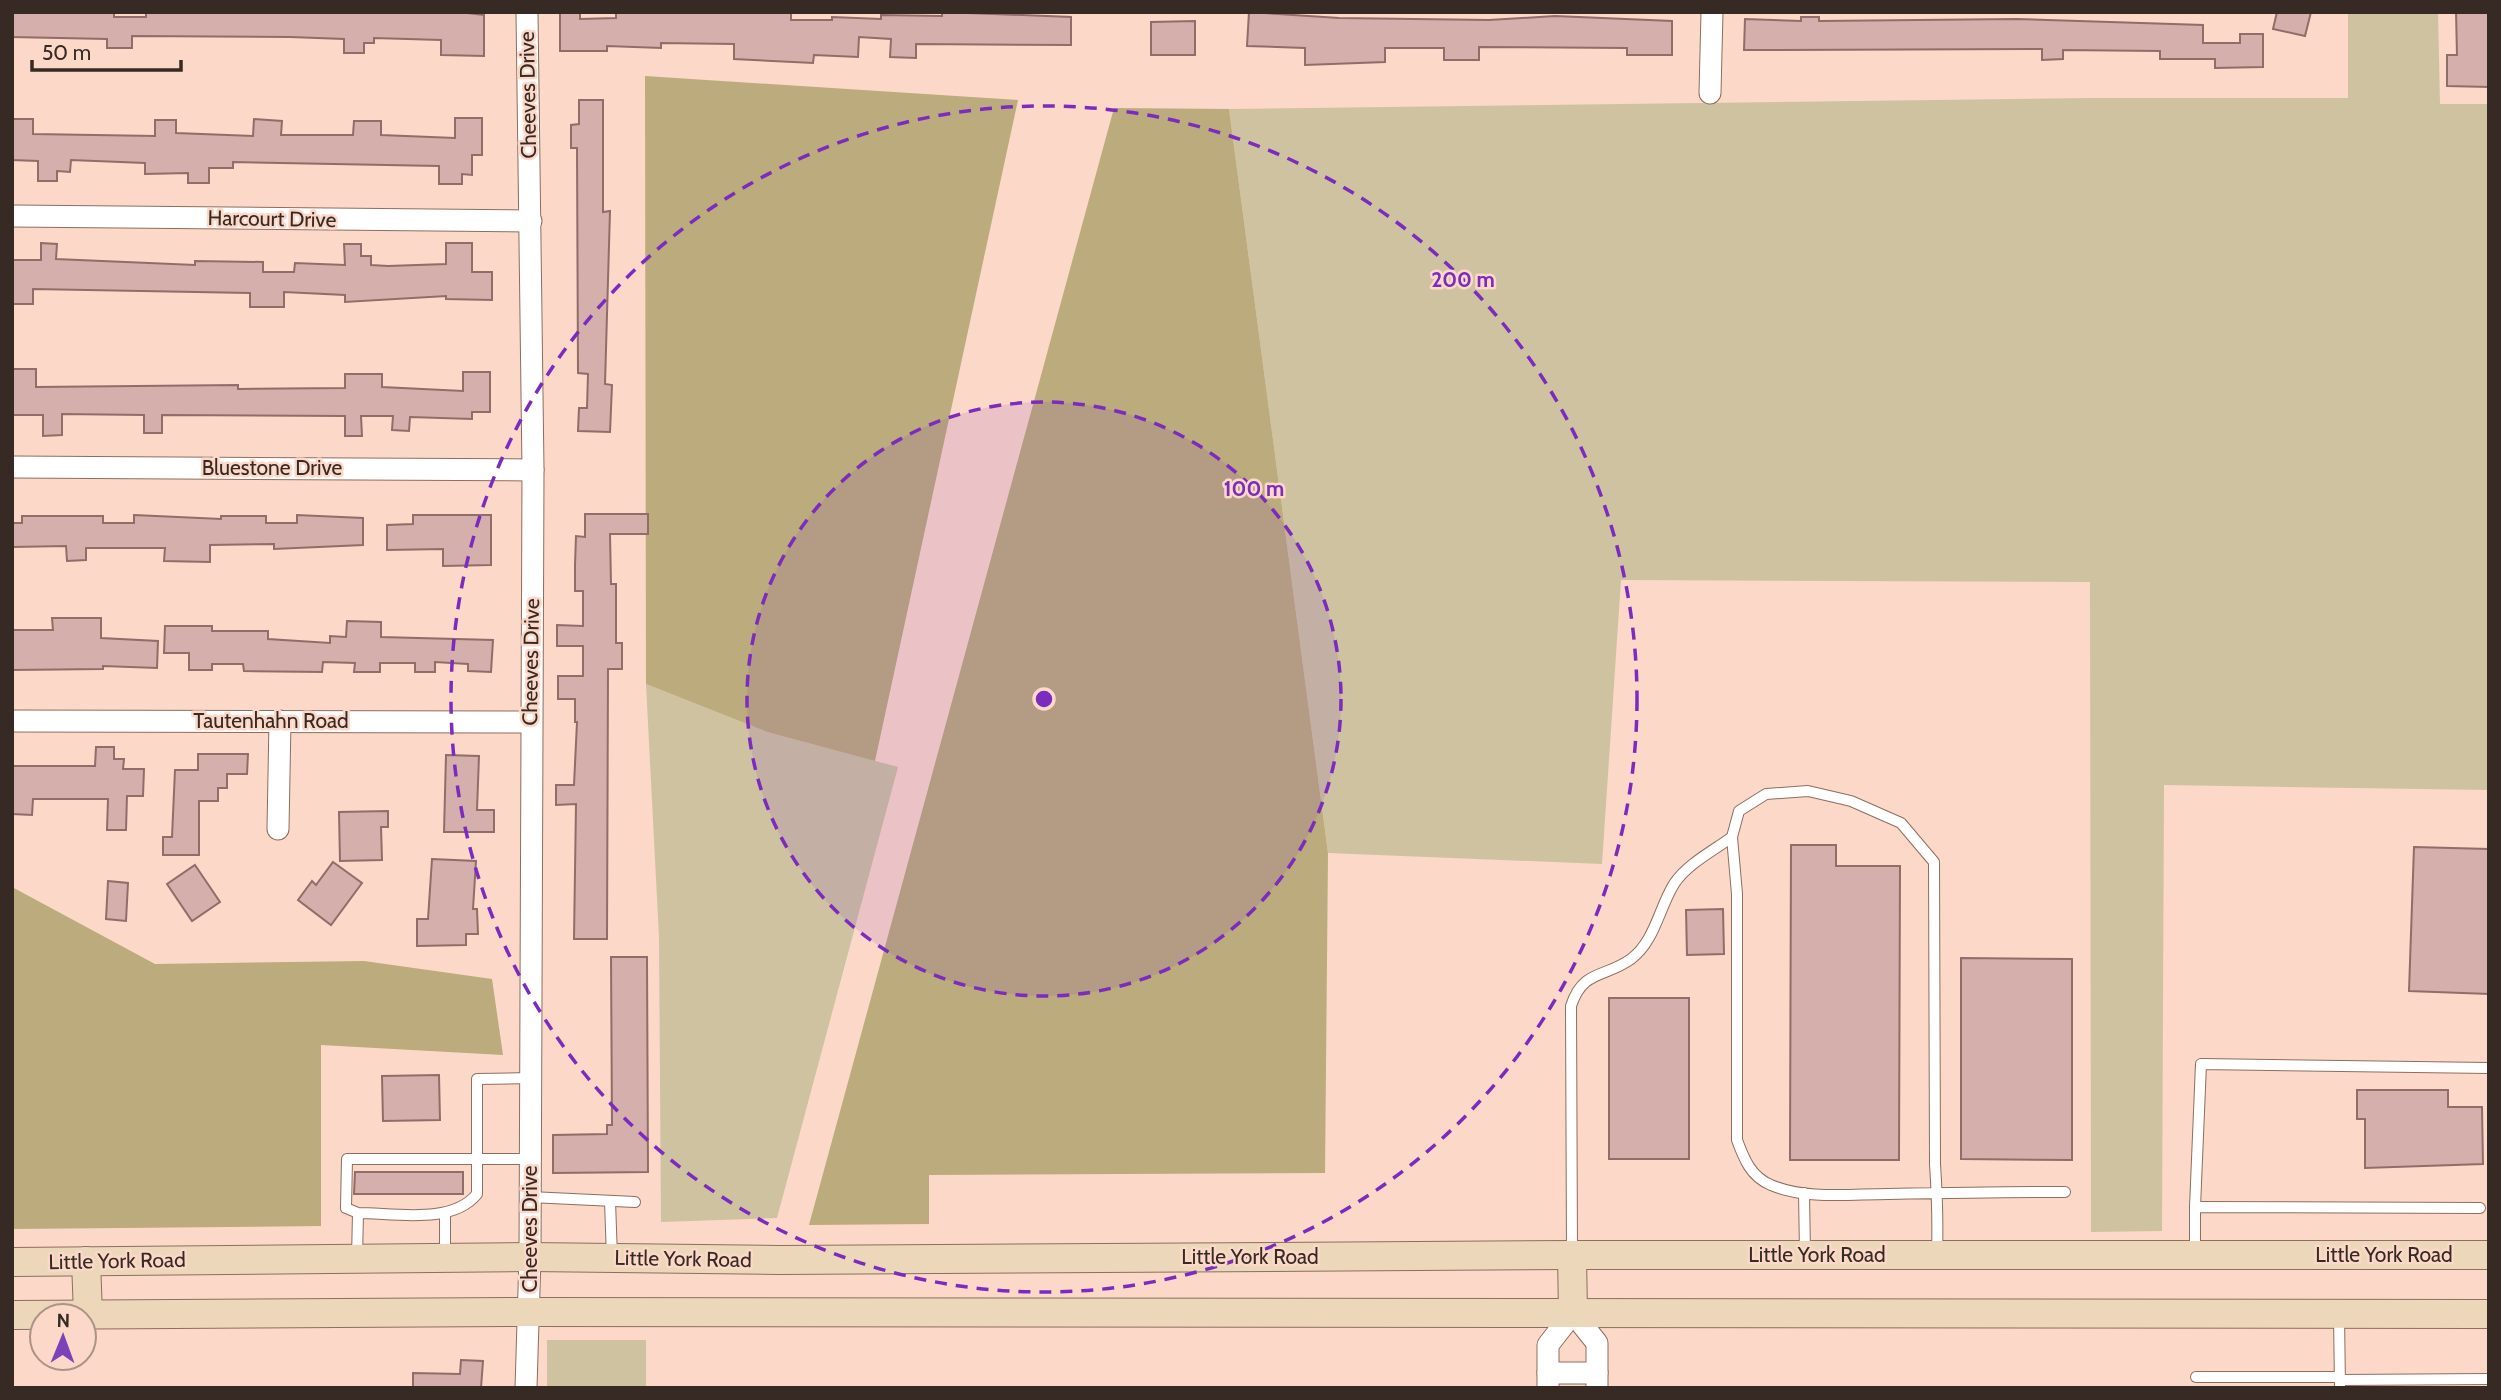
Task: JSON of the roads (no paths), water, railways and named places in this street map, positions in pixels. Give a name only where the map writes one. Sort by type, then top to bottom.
[{"type":"main road","name":"Little York Road","points":[[12,1262],[445,1257],[780,1260],[1572,1255],[2489,1255]]},
{"type":"main road","points":[[1572,1255],[1573,1313]]},
{"type":"main road","points":[[86,1261],[88,1302]]},
{"type":"main road","points":[[98,1314],[2489,1314]]},
{"type":"street","name":"Cheeves Drive","points":[[526,1388],[530,1257],[533,470],[527,12]]},
{"type":"street","points":[[1710,93],[1712,12]]},
{"type":"street","name":"Harcourt Drive","points":[[12,216],[531,221]]},
{"type":"street","name":"Bluestone Drive","points":[[12,467],[533,470]]},
{"type":"street","name":"Tautenhahn Road","points":[[12,721],[530,722]]},
{"type":"street","points":[[278,829],[280,721]]},
{"type":"street","points":[[1573,1313],[1597,1343],[1597,1380],[1548,1380],[1548,1345],[1573,1313]]},
{"type":"lane","points":[[1937,1255],[1937,1193],[1934,862],[1900,823],[1851,801],[1808,791],[1766,794],[1739,811],[1732,837],[1737,894],[1737,1140],[1743,1158],[1755,1176],[1771,1185],[1804,1193],[1937,1193],[2066,1192]]},
{"type":"lane","points":[[1572,1255],[1571,1006],[1576,992],[1587,979],[1631,959],[1646,943],[1675,883],[1687,870],[1732,837]]},
{"type":"lane","points":[[2195,1256],[2201,1065],[2489,1068]]},
{"type":"lane","points":[[530,1078],[477,1079],[477,1159],[477,1194],[462,1208],[445,1213],[358,1213],[346,1208],[347,1159],[477,1159],[530,1159]]},
{"type":"lane","points":[[1804,1193],[1805,1255]]},
{"type":"lane","points":[[530,1197],[635,1202]]},
{"type":"lane","points":[[610,1201],[612,1258]]},
{"type":"lane","points":[[2195,1207],[2480,1208]]},
{"type":"lane","points":[[357,1258],[358,1213]]},
{"type":"lane","points":[[445,1213],[445,1257]]},
{"type":"lane","points":[[2339,1314],[2340,1382]]},
{"type":"lane","points":[[2196,1377],[2340,1382],[2489,1379]]}]
